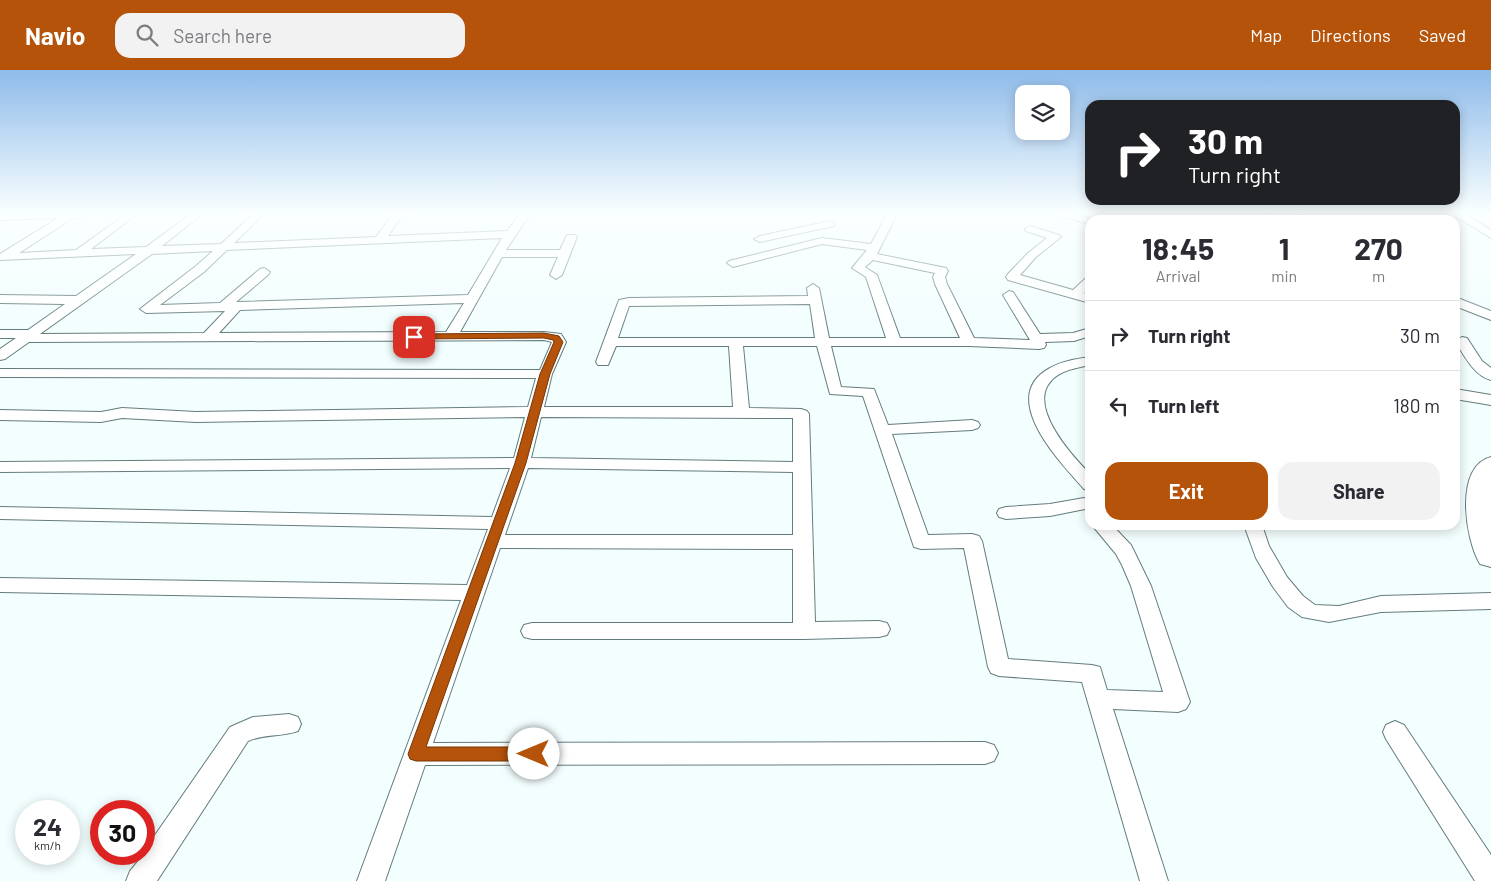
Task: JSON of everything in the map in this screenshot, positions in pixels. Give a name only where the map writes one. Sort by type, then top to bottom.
[{"type":"main road","points":[[1491,465],[1482,477],[1481,504],[1484,530],[1491,556]]},
{"type":"street","points":[[3,257],[100,252]]},
{"type":"street","points":[[0,356],[147,252]]},
{"type":"street","points":[[218,252],[200,269],[146,308],[222,308],[472,299]]},
{"type":"street","points":[[733,263],[776,252]]},
{"type":"street","points":[[894,342],[876,284],[871,275],[858,268],[872,252],[942,271],[939,277],[941,284],[969,342]]},
{"type":"street","points":[[1036,252],[1012,276],[1085,297]]},
{"type":"street","points":[[451,336],[498,254],[564,253],[556,274]]},
{"type":"street","points":[[222,308],[264,272]]},
{"type":"street","points":[[1076,294],[1085,285]]},
{"type":"street","points":[[603,362],[624,303],[814,294],[823,342],[836,391],[869,392],[921,542],[972,541],[999,667],[1092,674],[1154,881]]},
{"type":"street","points":[[609,342],[969,342],[1039,345],[1009,295]]},
{"type":"street","points":[[0,299],[80,300]]},
{"type":"street","points":[[1460,303],[1491,316]]},
{"type":"street","points":[[207,338],[236,307]]},
{"type":"street","points":[[0,334],[207,338],[544,336],[556,338],[559,342],[545,374],[521,463],[370,881]]},
{"type":"street","points":[[1036,338],[1074,337],[1085,334]]},
{"type":"street","points":[[736,341],[741,412]]},
{"type":"street","points":[[1462,348],[1491,376]]},
{"type":"street","points":[[1085,362],[1069,364],[1053,373],[1044,380],[1038,392],[1039,406],[1044,424],[1052,441],[1085,479]]},
{"type":"street","points":[[0,373],[545,374]]},
{"type":"street","points":[[1460,395],[1491,400]]},
{"type":"street","points":[[0,415],[101,417],[122,413],[196,417],[534,412],[741,412],[800,414],[804,631]]},
{"type":"street","points":[[883,430],[972,425]]},
{"type":"street","points":[[0,467],[521,463],[801,467]]},
{"type":"street","points":[[1006,513],[1085,505]]},
{"type":"street","points":[[0,514],[802,542]]},
{"type":"street","points":[[1098,699],[1178,702],[1141,586],[1124,550],[1106,530]]},
{"type":"street","points":[[1254,530],[1258,544],[1287,590],[1304,608],[1314,612],[1344,614],[1378,604],[1491,601]]},
{"type":"street","points":[[0,585],[473,593]]},
{"type":"street","points":[[532,631],[804,631],[879,628]]},
{"type":"street","points":[[140,881],[238,734],[253,727],[289,724]]},
{"type":"street","points":[[1395,732],[1491,880]]},
{"type":"street","points":[[416,754],[986,753]]},
{"type":"route","points":[[414,337],[544,336],[556,338],[559,342],[545,374],[521,463],[416,754],[534,754]]}]
